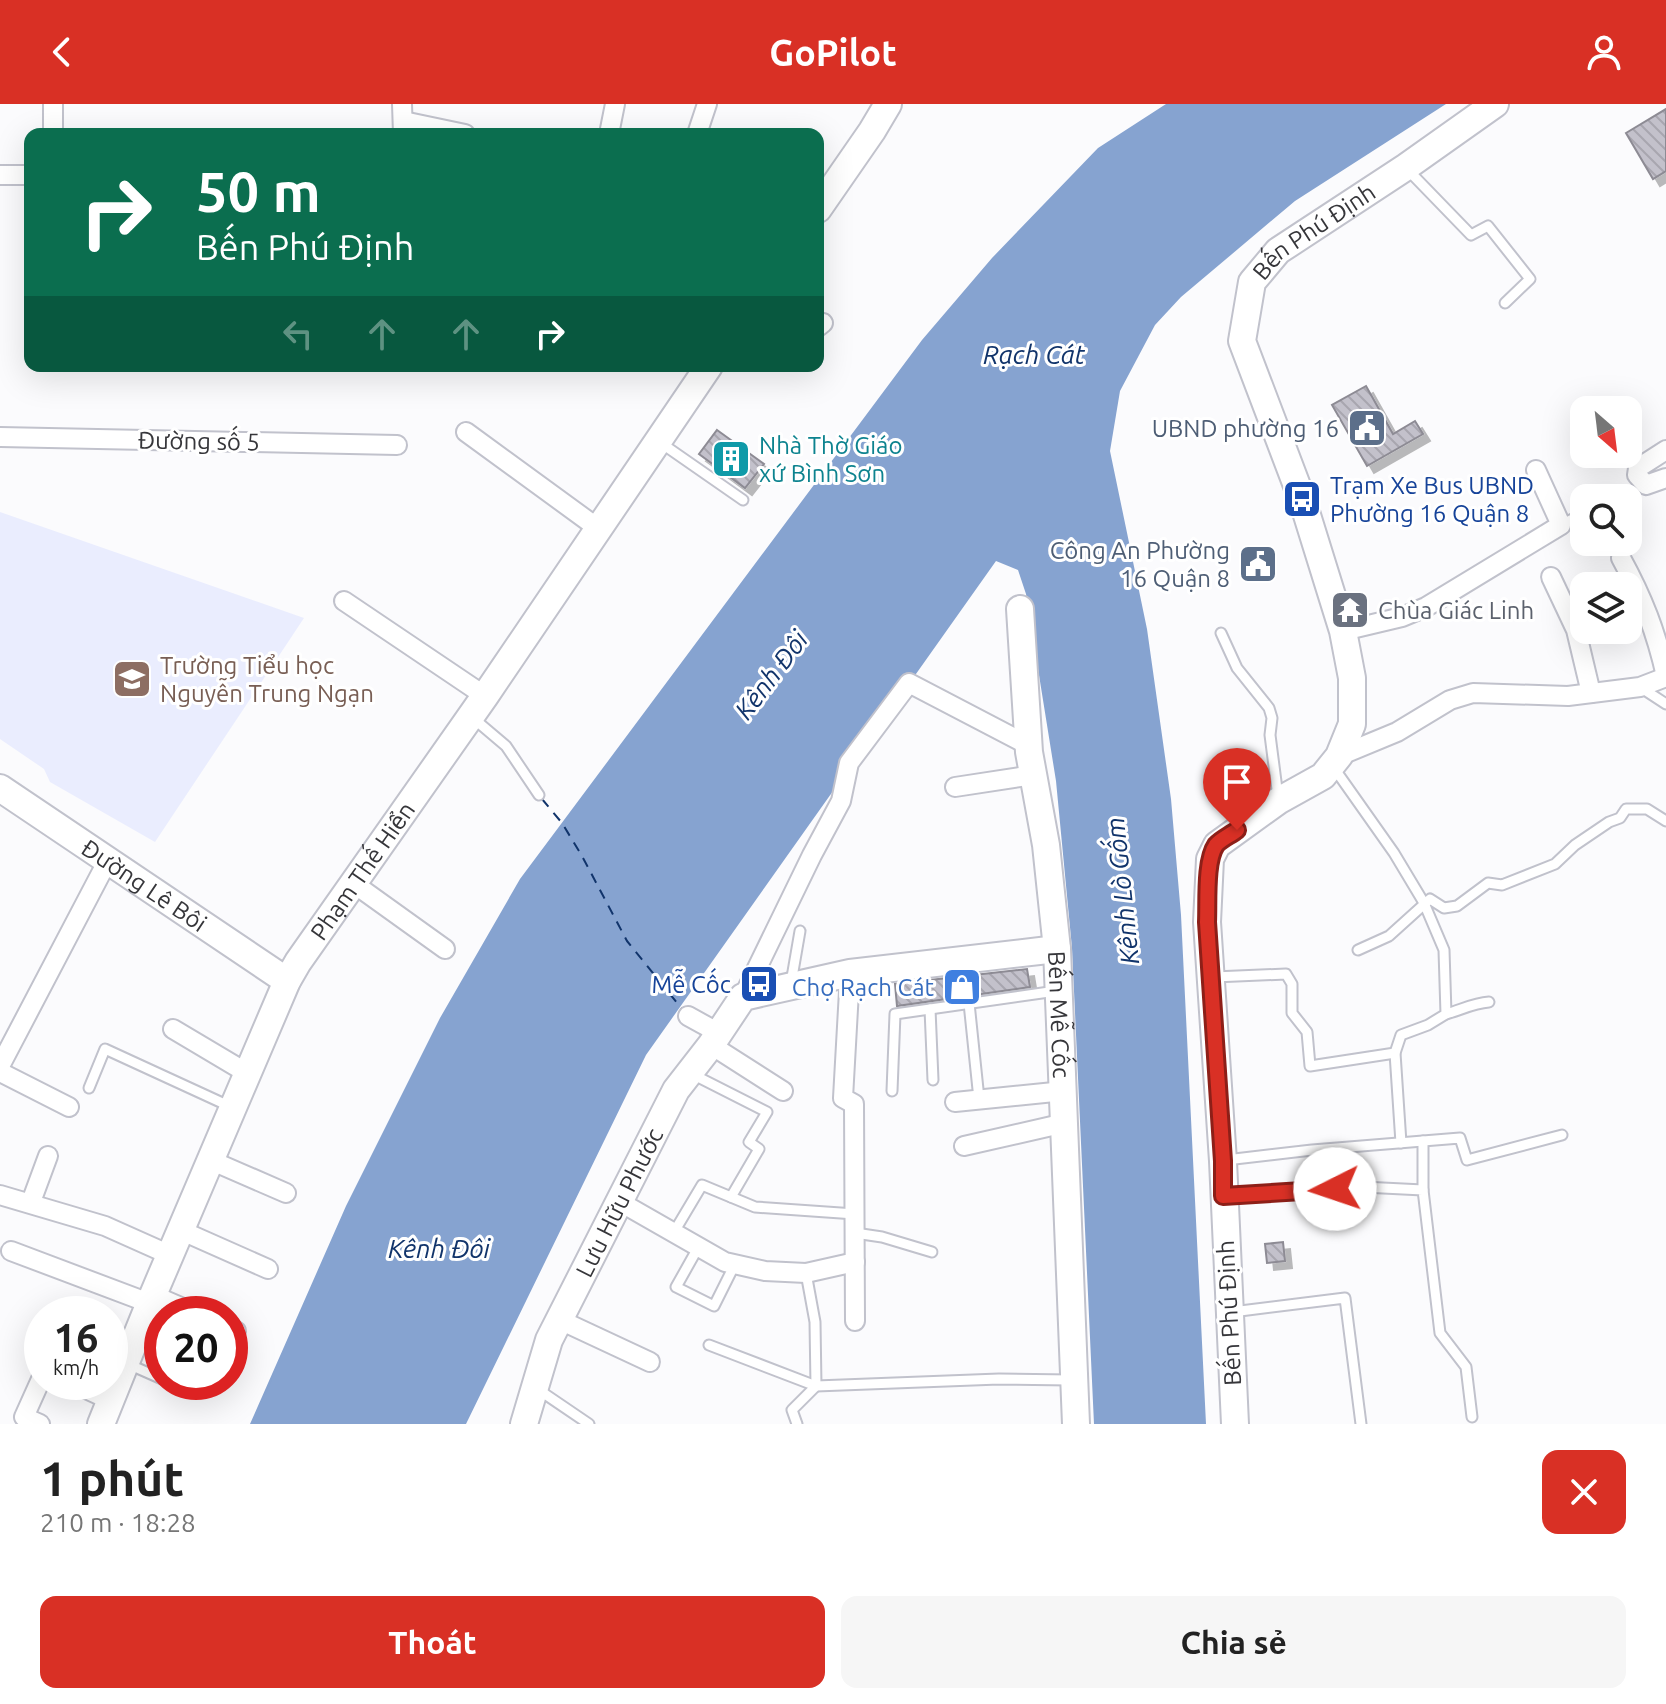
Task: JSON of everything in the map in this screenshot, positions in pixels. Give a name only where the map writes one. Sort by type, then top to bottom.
[{"type":"street","points":[[53,104],[53,128]]},
{"type":"street","points":[[610,128],[615,104]]},
{"type":"street","points":[[699,128],[707,104]]},
{"type":"street","points":[[824,200],[888,104]]},
{"type":"street","name":"Bến Phú Định","points":[[1235,1424],[1223,1161],[1207,922],[1210,859],[1217,845],[1278,801],[1323,776],[1335,761],[1352,724],[1352,678],[1343,631],[1302,499],[1242,341],[1252,282],[1278,251],[1495,104]]},
{"type":"street","points":[[403,120],[438,128]]},
{"type":"street","points":[[0,175],[24,175]]},
{"type":"street","name":"Phạm Thế Hiển","points":[[152,1296],[287,981],[705,372]]},
{"type":"street","points":[[466,432],[599,529]]},
{"type":"street","name":"Đường số 5","points":[[0,437],[397,445]]},
{"type":"street","points":[[1666,450],[1638,468],[1637,475],[1646,485],[1666,478]]},
{"type":"street","points":[[1343,631],[1402,617],[1426,607],[1561,525],[1536,470]]},
{"type":"street","points":[[1335,761],[1397,732],[1450,700],[1473,693],[1568,696],[1640,687],[1666,677],[1656,631],[1621,558]]},
{"type":"street","points":[[1551,577],[1576,630],[1591,693]]},
{"type":"street","points":[[344,601],[478,706]]},
{"type":"street","name":"Bến Mễ Cốc","points":[[1020,609],[1028,745],[1046,845],[1060,991],[1076,1424]]},
{"type":"street","name":"Lưu Hữu Phước","points":[[524,1424],[549,1340],[676,1090],[743,997],[841,801],[849,763],[909,683],[1028,745]]},
{"type":"street","points":[[955,787],[1033,775]]},
{"type":"street","name":"Đường Lê Bôi","points":[[0,788],[287,981]]},
{"type":"street","points":[[69,1107],[0,1069],[108,860]]},
{"type":"street","points":[[353,883],[445,949]]},
{"type":"street","points":[[743,997],[850,973],[1057,949]]},
{"type":"street","points":[[850,973],[843,1098],[854,1104],[855,1321]]},
{"type":"street","points":[[688,1016],[783,1091]]},
{"type":"street","points":[[173,1029],[247,1073]]},
{"type":"street","points":[[955,1102],[1064,1091]]},
{"type":"street","points":[[964,1146],[1065,1123]]},
{"type":"street","points":[[31,1202],[48,1156]]},
{"type":"street","points":[[210,1160],[286,1193]]},
{"type":"street","points":[[0,1195],[105,1226],[170,1255]]},
{"type":"street","points":[[620,1202],[725,1262],[765,1271],[806,1273],[855,1262]]},
{"type":"street","points":[[180,1230],[268,1269]]},
{"type":"street","points":[[11,1251],[144,1297]]},
{"type":"street","name":"Phạm Thế Hiển","points":[[128,1342],[144,1312]]},
{"type":"street","points":[[560,1320],[650,1362]]},
{"type":"street","points":[[32,1400],[24,1417],[40,1424]]},
{"type":"lane","points":[[1406,167],[1471,235],[1488,226],[1530,279],[1505,303]]},
{"type":"lane","points":[[658,441],[743,500]]},
{"type":"lane","points":[[1561,525],[1570,520]]},
{"type":"lane","points":[[1221,633],[1237,668],[1269,708],[1278,801]]},
{"type":"lane","points":[[1640,687],[1666,704]]},
{"type":"lane","points":[[478,706],[539,795]]},
{"type":"lane","points":[[1335,761],[1424,903],[1444,950],[1446,1014]]},
{"type":"lane","points":[[1358,950],[1389,936],[1430,899],[1444,908],[1457,906],[1488,883],[1502,885],[1555,864],[1575,845],[1620,818],[1626,809],[1647,809],[1666,821]]},
{"type":"lane","points":[[791,986],[800,931]]},
{"type":"lane","points":[[1211,977],[1286,974],[1292,984],[1292,1013],[1307,1032],[1310,1066],[1395,1053]]},
{"type":"lane","points":[[892,1091],[895,1014],[1060,991]]},
{"type":"lane","points":[[1401,1143],[1395,1053],[1401,1035],[1474,1003],[1489,1002]]},
{"type":"lane","points":[[969,1003],[979,1099]]},
{"type":"lane","points":[[930,1009],[933,1080]]},
{"type":"lane","points":[[89,1088],[105,1049],[232,1108]]},
{"type":"lane","points":[[688,1072],[767,1112],[749,1142],[759,1149],[731,1197]]},
{"type":"lane","points":[[1223,1161],[1460,1138],[1467,1160],[1562,1135]]},
{"type":"lane","points":[[1423,1141],[1423,1190],[1440,1333],[1466,1367],[1472,1417]]},
{"type":"lane","points":[[674,1232],[702,1185],[755,1207],[855,1223],[882,1237],[932,1252]]},
{"type":"lane","points":[[1223,1196],[1363,1187],[1423,1190]]},
{"type":"lane","points":[[699,1246],[676,1287],[714,1306],[735,1264]]},
{"type":"lane","points":[[797,1424],[792,1410],[816,1386],[815,1322],[806,1273]]},
{"type":"lane","points":[[1230,1313],[1345,1298],[1361,1424]]},
{"type":"lane","points":[[709,1345],[816,1386],[999,1379],[1075,1380]]},
{"type":"lane","points":[[536,1388],[589,1424]]},
{"type":"shaded area","name":"Trường Tiểu học Nguyễn Trung Ngạn","points":[[0,512],[304,618],[155,842],[50,782],[44,769],[0,739]]},
{"type":"water","points":[[1166,104],[1446,104],[1295,201],[1181,297],[1155,325],[1120,391],[1110,451],[1147,629],[1171,799],[1181,915],[1206,1424],[1094,1424],[1072,948],[1056,781],[1026,594],[1018,570],[996,561],[646,1055],[466,1424],[250,1424],[346,1206],[440,1018],[520,879],[922,340],[992,258],[1098,148]]},
{"type":"building","points":[[1666,109],[1666,171],[1653,179],[1626,133]]},
{"type":"building","name":"UBND phường 16","points":[[1366,386],[1393,434],[1415,421],[1423,434],[1367,466],[1332,405]]},
{"type":"building","name":"Nhà Thờ Giáo xứ Bình Sơn","points":[[717,430],[764,464],[745,488],[699,454]]},
{"type":"building","name":"Chợ Rạch Cát","points":[[1027,969],[1030,987],[897,1006],[895,984]]},
{"type":"building","points":[[1283,1242],[1285,1261],[1267,1263],[1265,1244]]},
{"type":"ferry route","points":[[542,799],[562,823],[582,856],[627,941],[682,1009]]},
{"type":"place","name":"UBND phường 16","points":[[1367,428]]},
{"type":"place","name":"Nhà Thờ Giáo xứ Bình Sơn","points":[[731,459]]},
{"type":"place","name":"Trạm Xe Bus UBND Phường 16 Quận 8","points":[[1302,499]]},
{"type":"place","name":"Công An Phường 16 Quận 8","points":[[1258,564]]},
{"type":"place","name":"Chùa Giác Linh","points":[[1350,610]]},
{"type":"place","name":"Trường Tiểu học Nguyễn Trung Ngạn","points":[[132,679]]},
{"type":"place","name":"Mễ Cốc","points":[[759,984]]},
{"type":"place","name":"Chợ Rạch Cát","points":[[962,987]]},
{"type":"route","points":[[1237,830],[1217,845],[1210,859],[1207,922],[1223,1196],[1335,1189]]},
{"type":"water label","name":"Rạch Cát","points":[[1034,354]]},
{"type":"water label","name":"Kênh Đôi","points":[[771,675]]},
{"type":"water label","name":"Kênh Lò Gốm","points":[[1122,891]]},
{"type":"water label","name":"Kênh Đôi","points":[[439,1248]]}]
